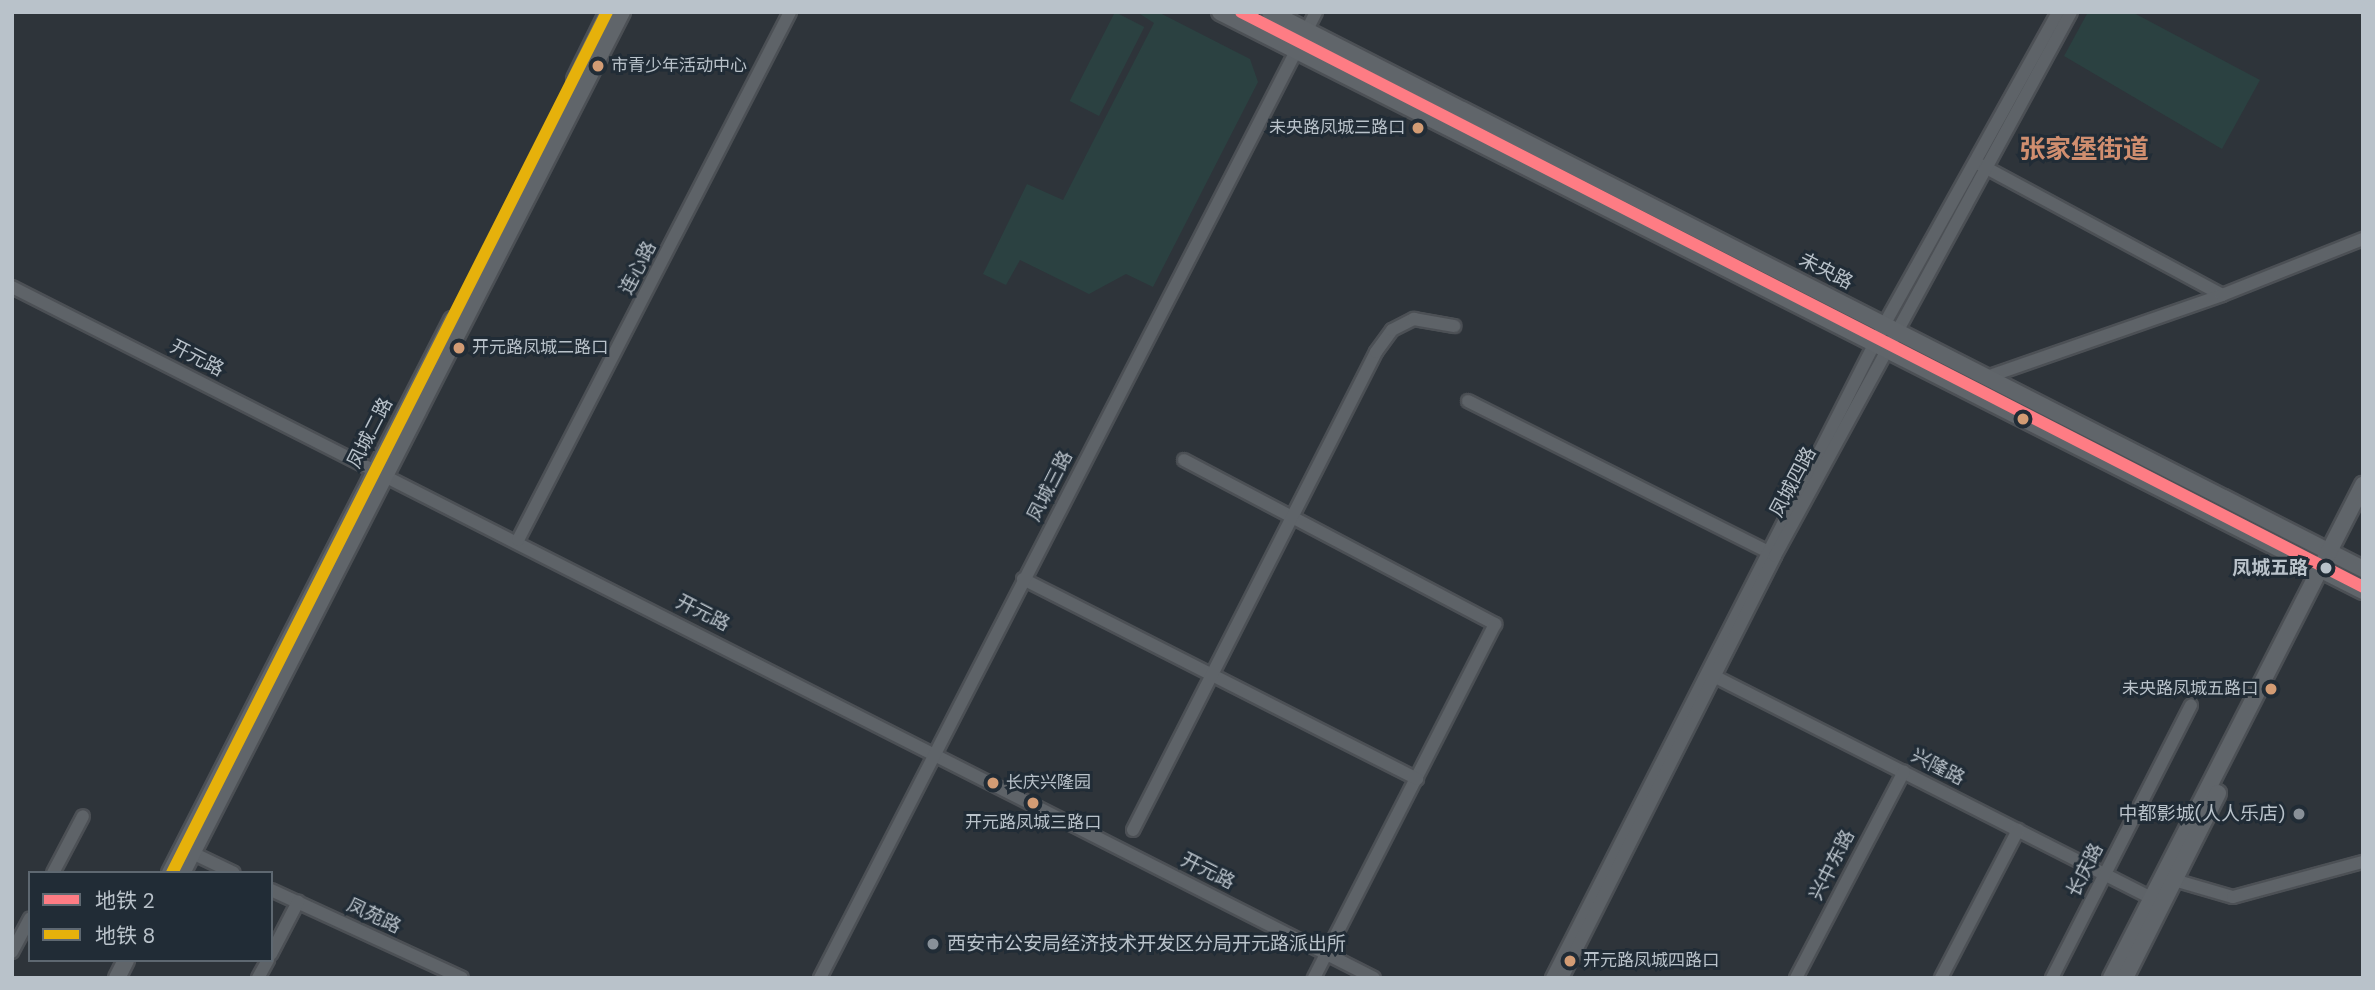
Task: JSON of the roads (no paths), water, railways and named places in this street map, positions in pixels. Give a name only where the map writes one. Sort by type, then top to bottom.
[{"type":"main road","name":"凤城二路","points":[[381,472],[608,12]]},
{"type":"main road","name":"凤城二路","points":[[172,871],[187,851],[381,472],[622,12]]},
{"type":"main road","points":[[1220,12],[2363,591]]},
{"type":"main road","name":"未央路","points":[[1270,12],[2363,569]]},
{"type":"main road","points":[[2124,978],[2334,554],[2363,485]]},
{"type":"main road","points":[[2334,554],[2363,508]]},
{"type":"main road","points":[[2111,978],[2325,572]]},
{"type":"main road","name":"凤城二路","points":[[182,871],[187,851]]},
{"type":"main road","points":[[117,978],[125,962]]},
{"type":"main road","points":[[129,978],[136,962]]},
{"type":"street","name":"连心路","points":[[518,540],[790,12]]},
{"type":"street","name":"凤城三路","points":[[821,978],[1023,579],[1316,12]]},
{"type":"street","name":"凤城四路","points":[[1981,165],[2058,12]]},
{"type":"street","name":"凤城四路","points":[[1552,978],[1770,554],[1890,328],[2071,12]]},
{"type":"street","points":[[1981,165],[2222,295]]},
{"type":"street","points":[[1987,377],[2222,295],[2363,239]]},
{"type":"street","name":"开元路","points":[[12,287],[518,540],[1374,978]]},
{"type":"street","points":[[1133,830],[1376,352],[1392,330],[1414,319],[1454,326]]},
{"type":"street","points":[[1468,401],[1770,554]]},
{"type":"street","points":[[1184,460],[1494,624],[1314,978]]},
{"type":"street","points":[[1023,579],[1417,779]]},
{"type":"street","name":"凤城四路","points":[[1562,978],[1709,674]]},
{"type":"street","name":"兴隆路","points":[[1709,674],[2152,898]]},
{"type":"street","name":"长庆路","points":[[2052,978],[2191,705]]},
{"type":"street","name":"兴中东路","points":[[1796,978],[1904,771]]},
{"type":"street","points":[[54,871],[83,816]]},
{"type":"street","points":[[1941,978],[2018,830]]},
{"type":"street","points":[[187,851],[230,871]]},
{"type":"street","points":[[2174,880],[2233,897],[2363,862]]},
{"type":"street","name":"凤苑路","points":[[273,891],[462,978]]},
{"type":"street","points":[[273,950],[298,902]]},
{"type":"street","points":[[12,953],[28,923]]},
{"type":"street","points":[[258,978],[267,962]]},
{"type":"metro line","name":"8","points":[[173,871],[607,12]]},
{"type":"metro line","name":"2","points":[[1241,12],[2363,587]]},
{"type":"place","name":"市青少年活动中心","points":[[598,66]]},
{"type":"place","name":"未央路凤城三路口","points":[[1418,128]]},
{"type":"place","name":"开元路凤城二路口","points":[[459,348]]},
{"type":"place","name":"凤城五路","points":[[2326,568]]},
{"type":"place","name":"未央路凤城五路口","points":[[2271,689]]},
{"type":"place","name":"长庆兴隆园","points":[[993,783]]},
{"type":"place","name":"开元路凤城三路口","points":[[1033,803]]},
{"type":"place","name":"中都影城(人人乐店)","points":[[2299,814]]},
{"type":"place","name":"西安市公安局经济技术开发区分局开元路派出所","points":[[933,944]]},
{"type":"place","name":"开元路凤城四路口","points":[[1570,961]]},
{"type":"district","name":"张家堡街道","points":[[2084,150]]}]
